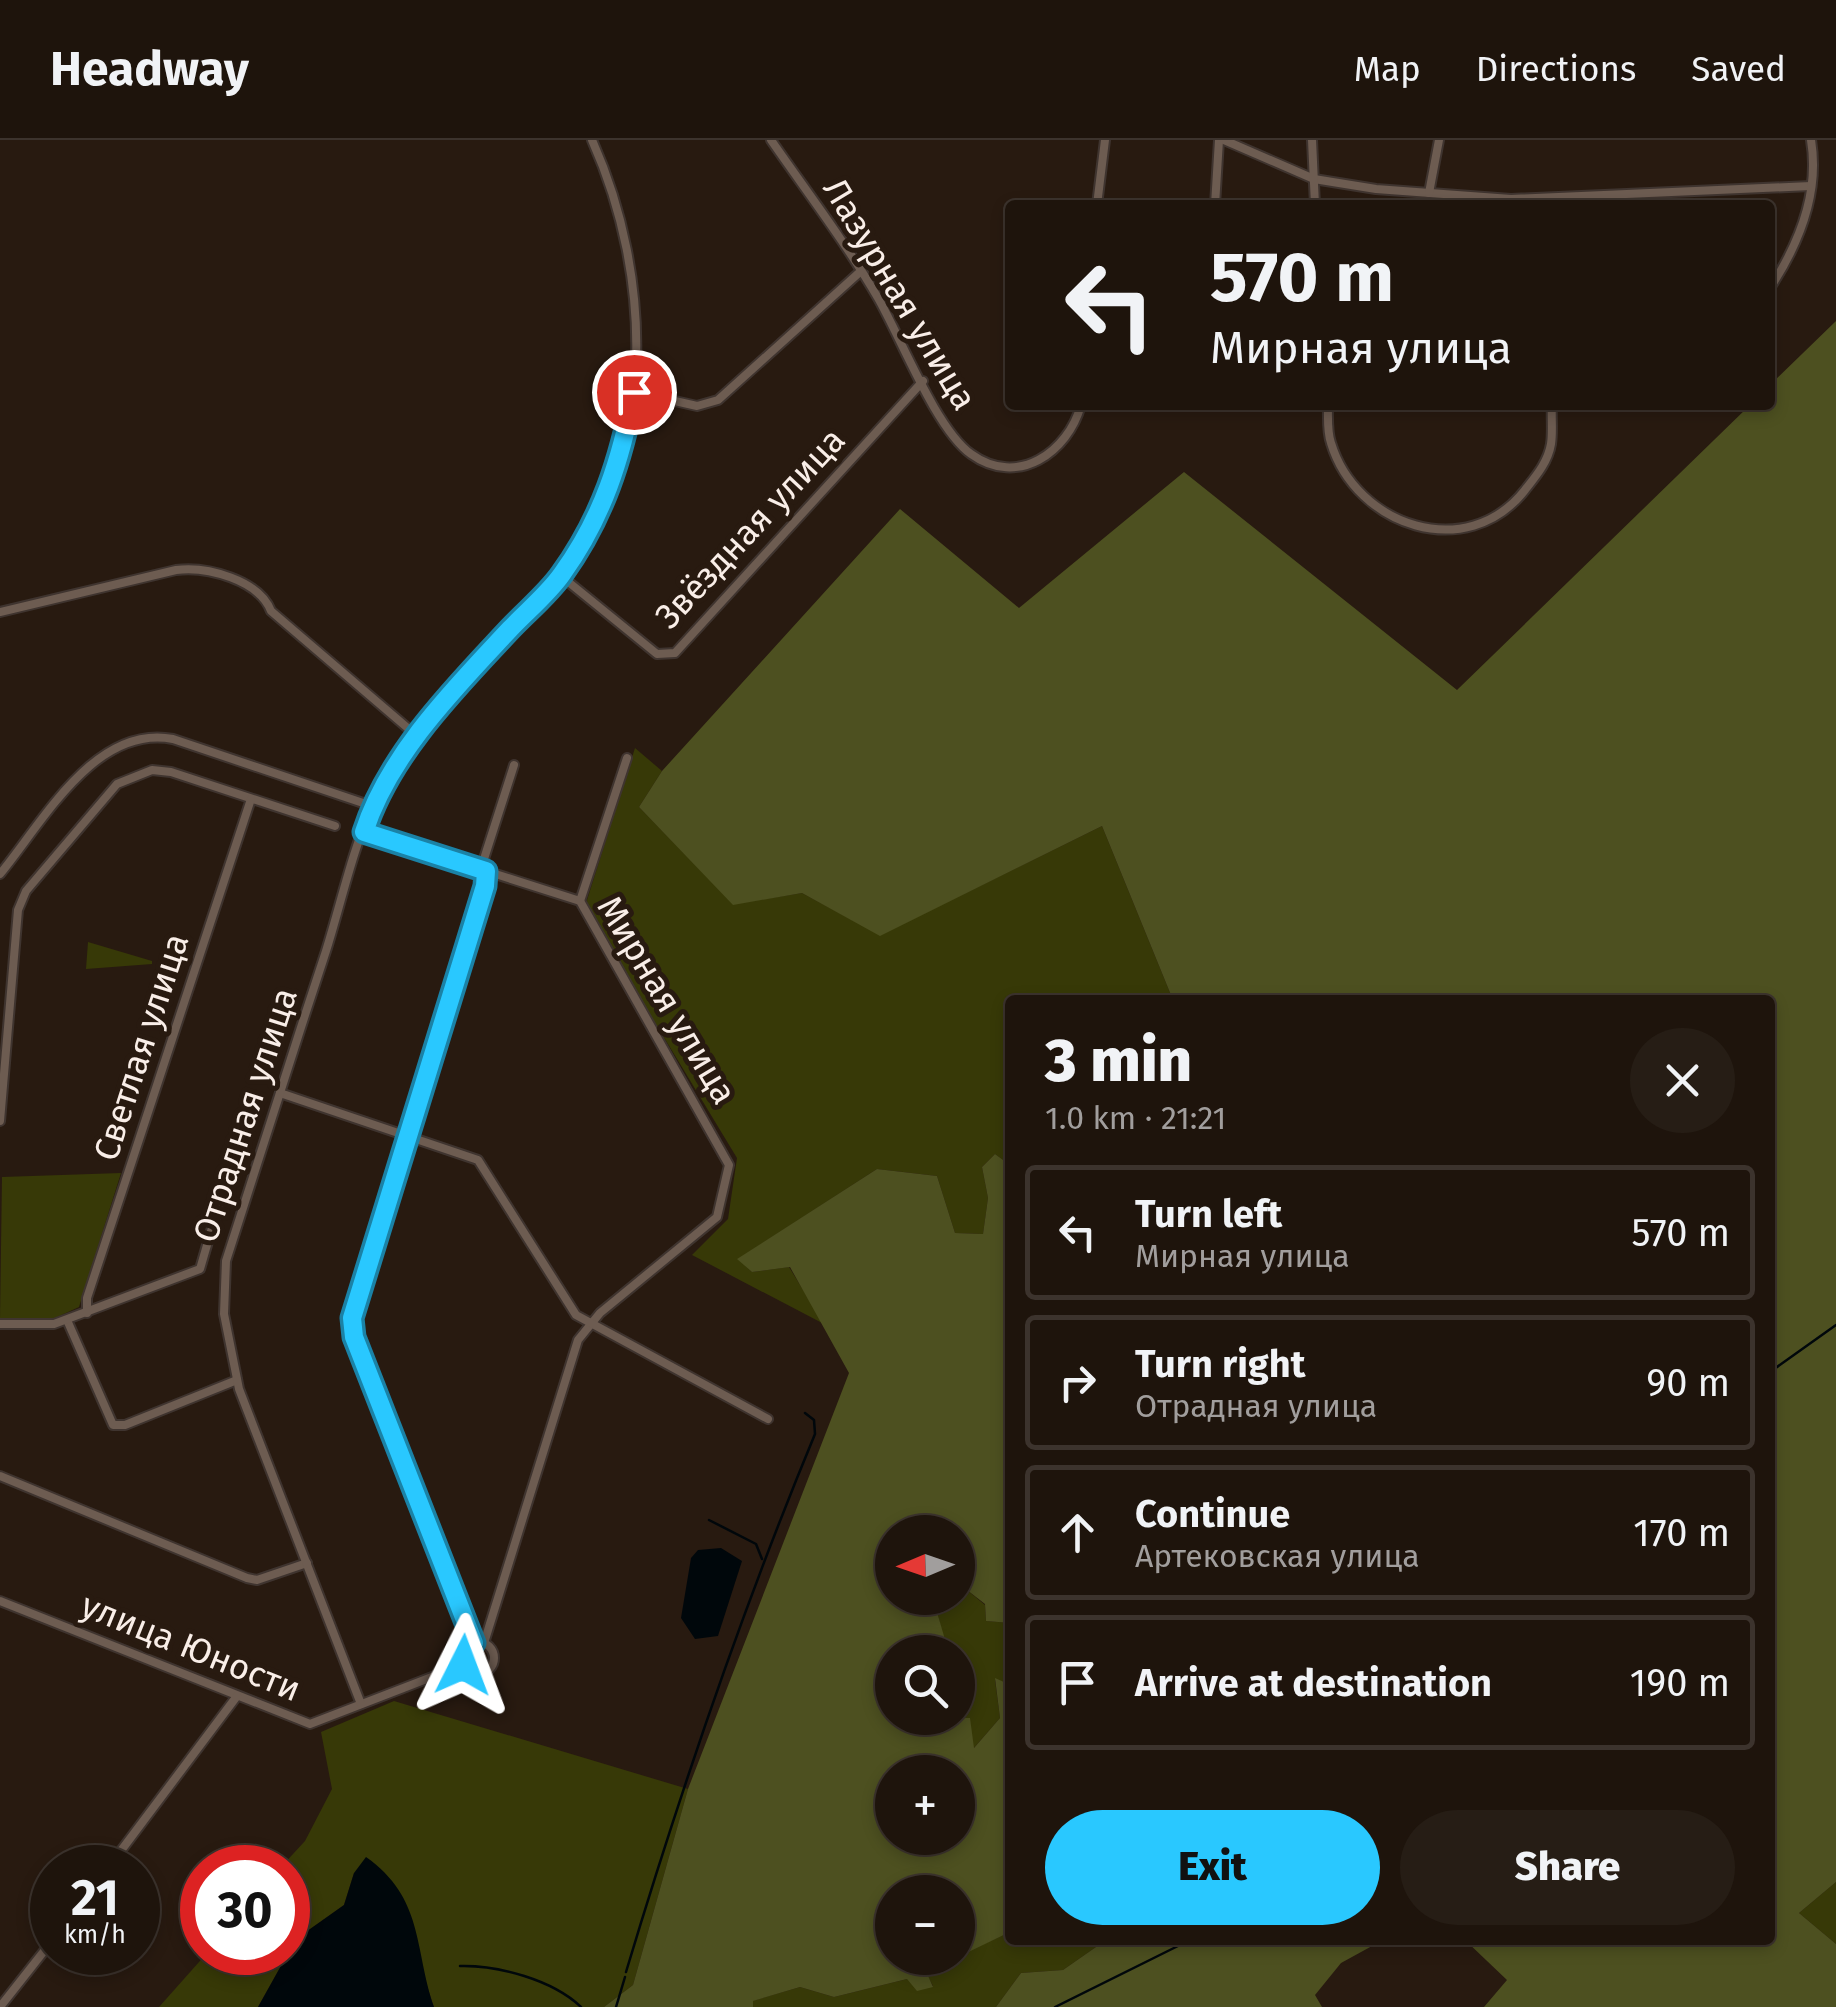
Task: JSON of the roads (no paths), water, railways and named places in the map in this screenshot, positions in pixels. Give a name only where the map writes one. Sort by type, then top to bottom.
[{"type":"street","name":"Лазурная улица","points":[[771,140],[861,270],[952,435],[972,455],[1005,466],[1039,462],[1052,454],[1073,430],[1079,410]]},
{"type":"street","points":[[1098,200],[1105,140]]},
{"type":"street","points":[[1215,200],[1221,140],[1314,179],[1494,200]]},
{"type":"street","points":[[1312,140],[1315,200]]},
{"type":"street","points":[[1429,193],[1440,140]]},
{"type":"street","points":[[1775,279],[1805,224],[1812,186],[1810,140]]},
{"type":"street","name":"Отрадная улица","points":[[361,1704],[237,1380],[224,1314],[226,1261],[372,806],[417,736],[560,576],[605,503],[622,458],[634,392],[633,289],[596,141]]},
{"type":"street","points":[[1550,200],[1812,186]]},
{"type":"street","points":[[634,392],[697,406],[718,400],[861,270]]},
{"type":"street","name":"Звёздная улица","points":[[560,576],[657,654],[675,653],[923,381]]},
{"type":"street","points":[[1328,410],[1330,441],[1362,498],[1391,519],[1451,530],[1501,514],[1519,498],[1540,471],[1550,446],[1552,410]]},
{"type":"street","points":[[0,612],[176,570],[198,569],[256,588],[271,611],[417,736]]},
{"type":"street","points":[[0,874],[90,764],[110,748],[131,739],[153,735],[173,739],[372,806]]},
{"type":"street","points":[[580,901],[627,758]]},
{"type":"street","points":[[474,1643],[354,1337],[352,1318],[514,765]]},
{"type":"street","points":[[0,1120],[13,936],[26,891],[117,784],[135,774],[171,772],[334,826]]},
{"type":"street","name":"Светлая улица","points":[[87,1312],[87,1298],[251,798]]},
{"type":"street","name":"Мирная улица","points":[[364,832],[580,901],[727,1156],[728,1172],[717,1217],[588,1324]]},
{"type":"street","points":[[280,1093],[486,1166],[570,1308],[588,1324],[768,1419]]},
{"type":"street","points":[[0,1324],[54,1324],[200,1269],[222,1196]]},
{"type":"street","points":[[67,1320],[113,1425],[125,1425],[237,1380]]},
{"type":"street","points":[[484,1644],[550,1426],[578,1340],[588,1324]]},
{"type":"street","points":[[0,1476],[247,1578],[267,1578],[307,1563]]},
{"type":"street","name":"улица Юности","points":[[0,1601],[310,1724],[463,1665]]},
{"type":"street","points":[[474,1643],[484,1644],[494,1656],[489,1670],[475,1674],[463,1665],[465,1649],[474,1643]]},
{"type":"street","points":[[125,1845],[237,1696]]},
{"type":"street","points":[[0,2007],[30,1969]]},
{"type":"waterway","points":[[1775,1368],[1836,1325]]},
{"type":"waterway","points":[[626,1972],[714,1700],[815,1434],[814,1420],[805,1413]]},
{"type":"waterway","points":[[709,1520],[756,1544],[762,1559]]},
{"type":"waterway","points":[[1055,2007],[1180,1945]]},
{"type":"waterway","points":[[460,1966],[524,1976],[556,1989],[581,2007]]},
{"type":"waterway","points":[[616,2007],[625,1977]]}]
